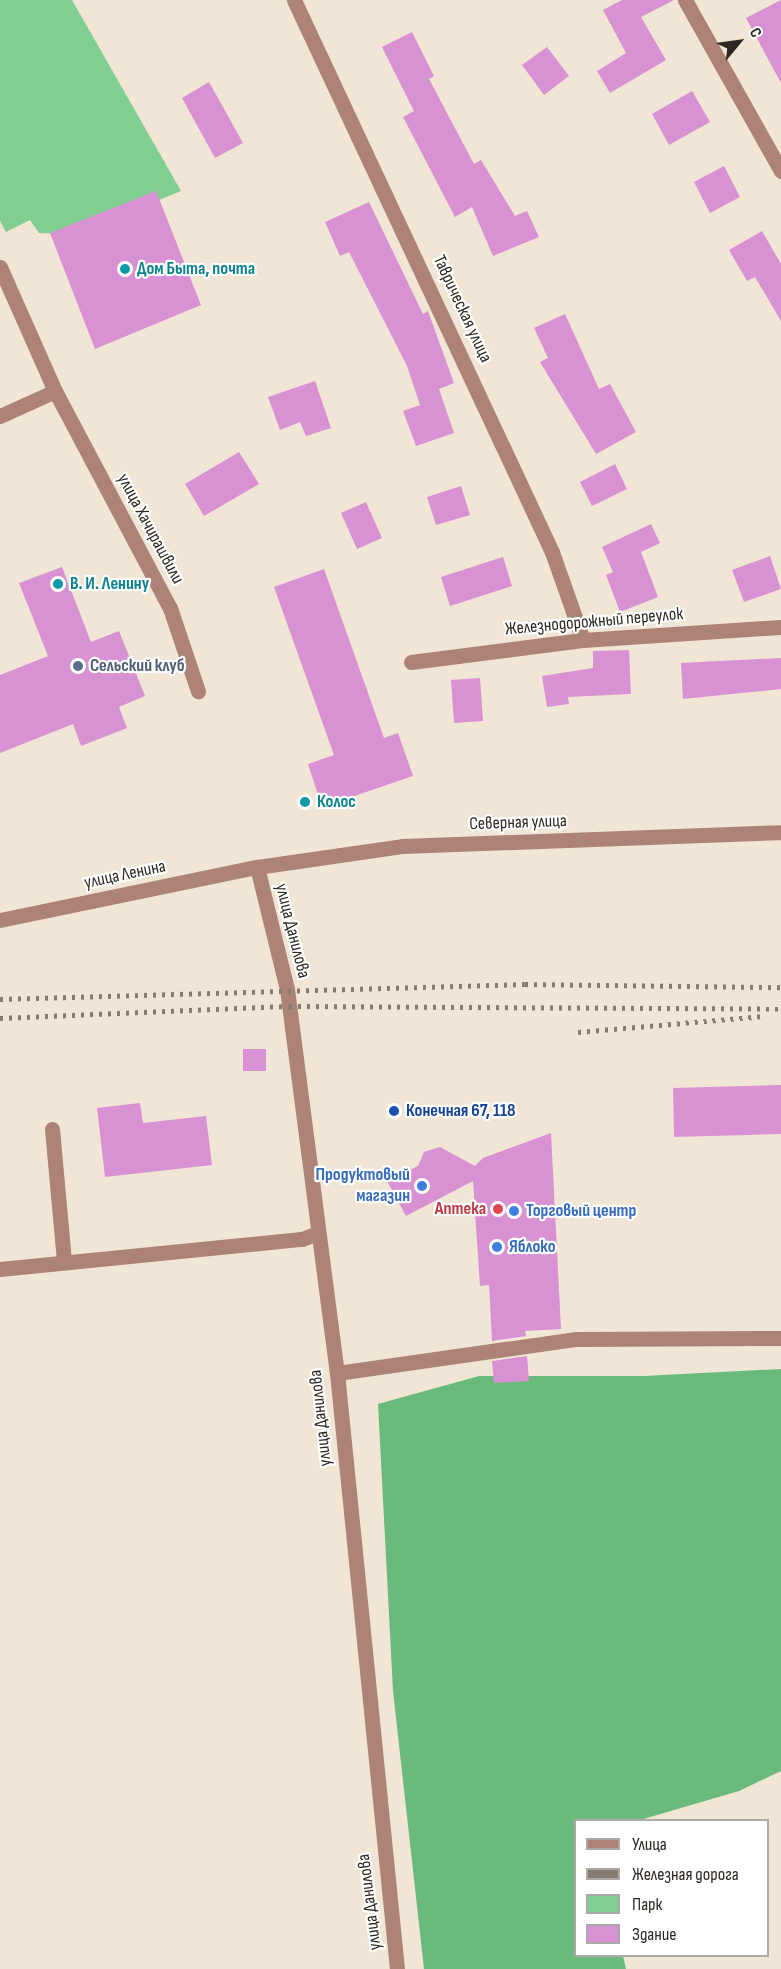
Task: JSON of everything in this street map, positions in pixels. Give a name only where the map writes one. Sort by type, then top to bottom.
[{"type":"street","name":"Таврическая улица","points":[[294,0],[552,552],[583,640]]},
{"type":"street","points":[[685,0],[781,171]]},
{"type":"street","name":"улица Хачирашвили","points":[[0,267],[55,391],[170,608],[198,691]]},
{"type":"street","points":[[0,416],[55,391]]},
{"type":"street","name":"Железнодорожный переулок","points":[[411,662],[583,640],[781,627]]},
{"type":"street","name":"Северная улица","points":[[257,867],[403,846],[781,832]]},
{"type":"street","name":"улица Ленина","points":[[0,920],[257,867]]},
{"type":"street","name":"улица Данилова","points":[[257,867],[287,989],[315,1234],[336,1373],[397,1969]]},
{"type":"street","points":[[52,1129],[64,1263]]},
{"type":"street","points":[[0,1269],[302,1239],[315,1234]]},
{"type":"street","points":[[336,1373],[577,1339],[781,1338]]},
{"type":"green space","points":[[0,0],[72,0],[181,191],[75,234],[39,233],[30,220],[6,232],[0,221]]},
{"type":"green space","points":[[781,1369],[781,1771],[739,1791],[643,1819],[574,1819],[574,1957],[623,1957],[626,1969],[424,1969],[393,1691],[378,1404],[479,1376],[644,1376]]},
{"type":"building","points":[[622,0],[674,0],[641,17],[666,60],[610,93],[597,71],[626,53],[603,10]]},
{"type":"building","points":[[781,0],[781,83],[746,18]]},
{"type":"building","points":[[412,32],[434,76],[429,79],[474,164],[481,160],[515,216],[527,211],[539,237],[493,256],[472,207],[455,217],[403,117],[414,111],[382,47]]},
{"type":"building","points":[[547,47],[569,76],[544,95],[522,65]]},
{"type":"building","points":[[209,82],[243,143],[215,158],[182,98]]},
{"type":"building","points":[[692,91],[710,122],[669,145],[652,114]]},
{"type":"building","points":[[724,166],[740,197],[710,213],[694,182]]},
{"type":"building","name":"Дом Быта, почта","points":[[156,191],[201,305],[95,349],[50,233]]},
{"type":"building","points":[[369,202],[423,314],[428,311],[454,383],[439,389],[454,433],[416,446],[403,411],[420,405],[407,366],[349,252],[340,256],[325,222]]},
{"type":"building","points":[[762,231],[781,264],[781,321],[755,277],[747,281],[729,250]]},
{"type":"building","points":[[565,314],[599,389],[610,384],[636,432],[596,454],[540,362],[548,358],[534,328]]},
{"type":"building","points":[[315,381],[331,428],[306,436],[300,422],[280,430],[268,397]]},
{"type":"building","points":[[239,452],[259,484],[204,516],[185,484]]},
{"type":"building","points":[[615,464],[627,489],[592,506],[580,482]]},
{"type":"building","points":[[461,486],[470,515],[436,525],[427,497]]},
{"type":"building","points":[[366,502],[382,538],[357,549],[341,513]]},
{"type":"building","points":[[651,524],[660,543],[641,552],[658,597],[620,612],[606,575],[613,572],[602,547]]},
{"type":"building","points":[[770,556],[781,589],[744,602],[732,570]]},
{"type":"building","points":[[503,557],[512,586],[450,606],[441,577]]},
{"type":"building","name":"Сельский клуб","points":[[62,567],[91,642],[119,631],[145,696],[119,707],[127,728],[81,746],[73,724],[0,753],[0,675],[48,656],[19,583]]},
{"type":"building","points":[[324,569],[384,738],[398,733],[413,776],[322,807],[308,764],[334,755],[274,587]]},
{"type":"building","points":[[629,650],[631,694],[568,697],[569,704],[547,707],[542,676],[593,668],[593,651]]},
{"type":"building","points":[[781,658],[781,689],[683,699],[681,663]]},
{"type":"building","points":[[480,678],[483,721],[454,723],[451,680]]},
{"type":"building","points":[[243,1049],[266,1049],[266,1071],[243,1071]]},
{"type":"building","points":[[781,1085],[781,1134],[674,1137],[673,1088]]},
{"type":"building","points":[[140,1103],[143,1123],[206,1116],[212,1165],[105,1177],[97,1108]]},
{"type":"building","points":[[551,1133],[561,1329],[525,1331],[526,1336],[492,1341],[489,1285],[480,1286],[473,1181],[406,1216],[387,1181],[418,1166],[424,1152],[440,1147],[475,1166],[483,1158]]},
{"type":"building","points":[[527,1356],[529,1381],[494,1383],[492,1361]]},
{"type":"railway","points":[[0,999],[525,984],[781,987]]},
{"type":"railway","points":[[0,1018],[289,1006],[781,1009]]},
{"type":"railway","points":[[578,1032],[764,1016]]},
{"type":"place","name":"Дом Быта, почта","points":[[125,269]]},
{"type":"place","name":"В. И. Ленину","points":[[58,584]]},
{"type":"place","name":"Сельский клуб","points":[[78,666]]},
{"type":"place","name":"Колос","points":[[305,802]]},
{"type":"place","name":"Конечная 67, 118","points":[[394,1111]]},
{"type":"place","name":"Продуктовый магазин","points":[[422,1186]]},
{"type":"place","name":"Аптека","points":[[498,1209]]},
{"type":"place","name":"Торговый центр","points":[[514,1211]]},
{"type":"place","name":"Яблоко","points":[[497,1247]]}]
